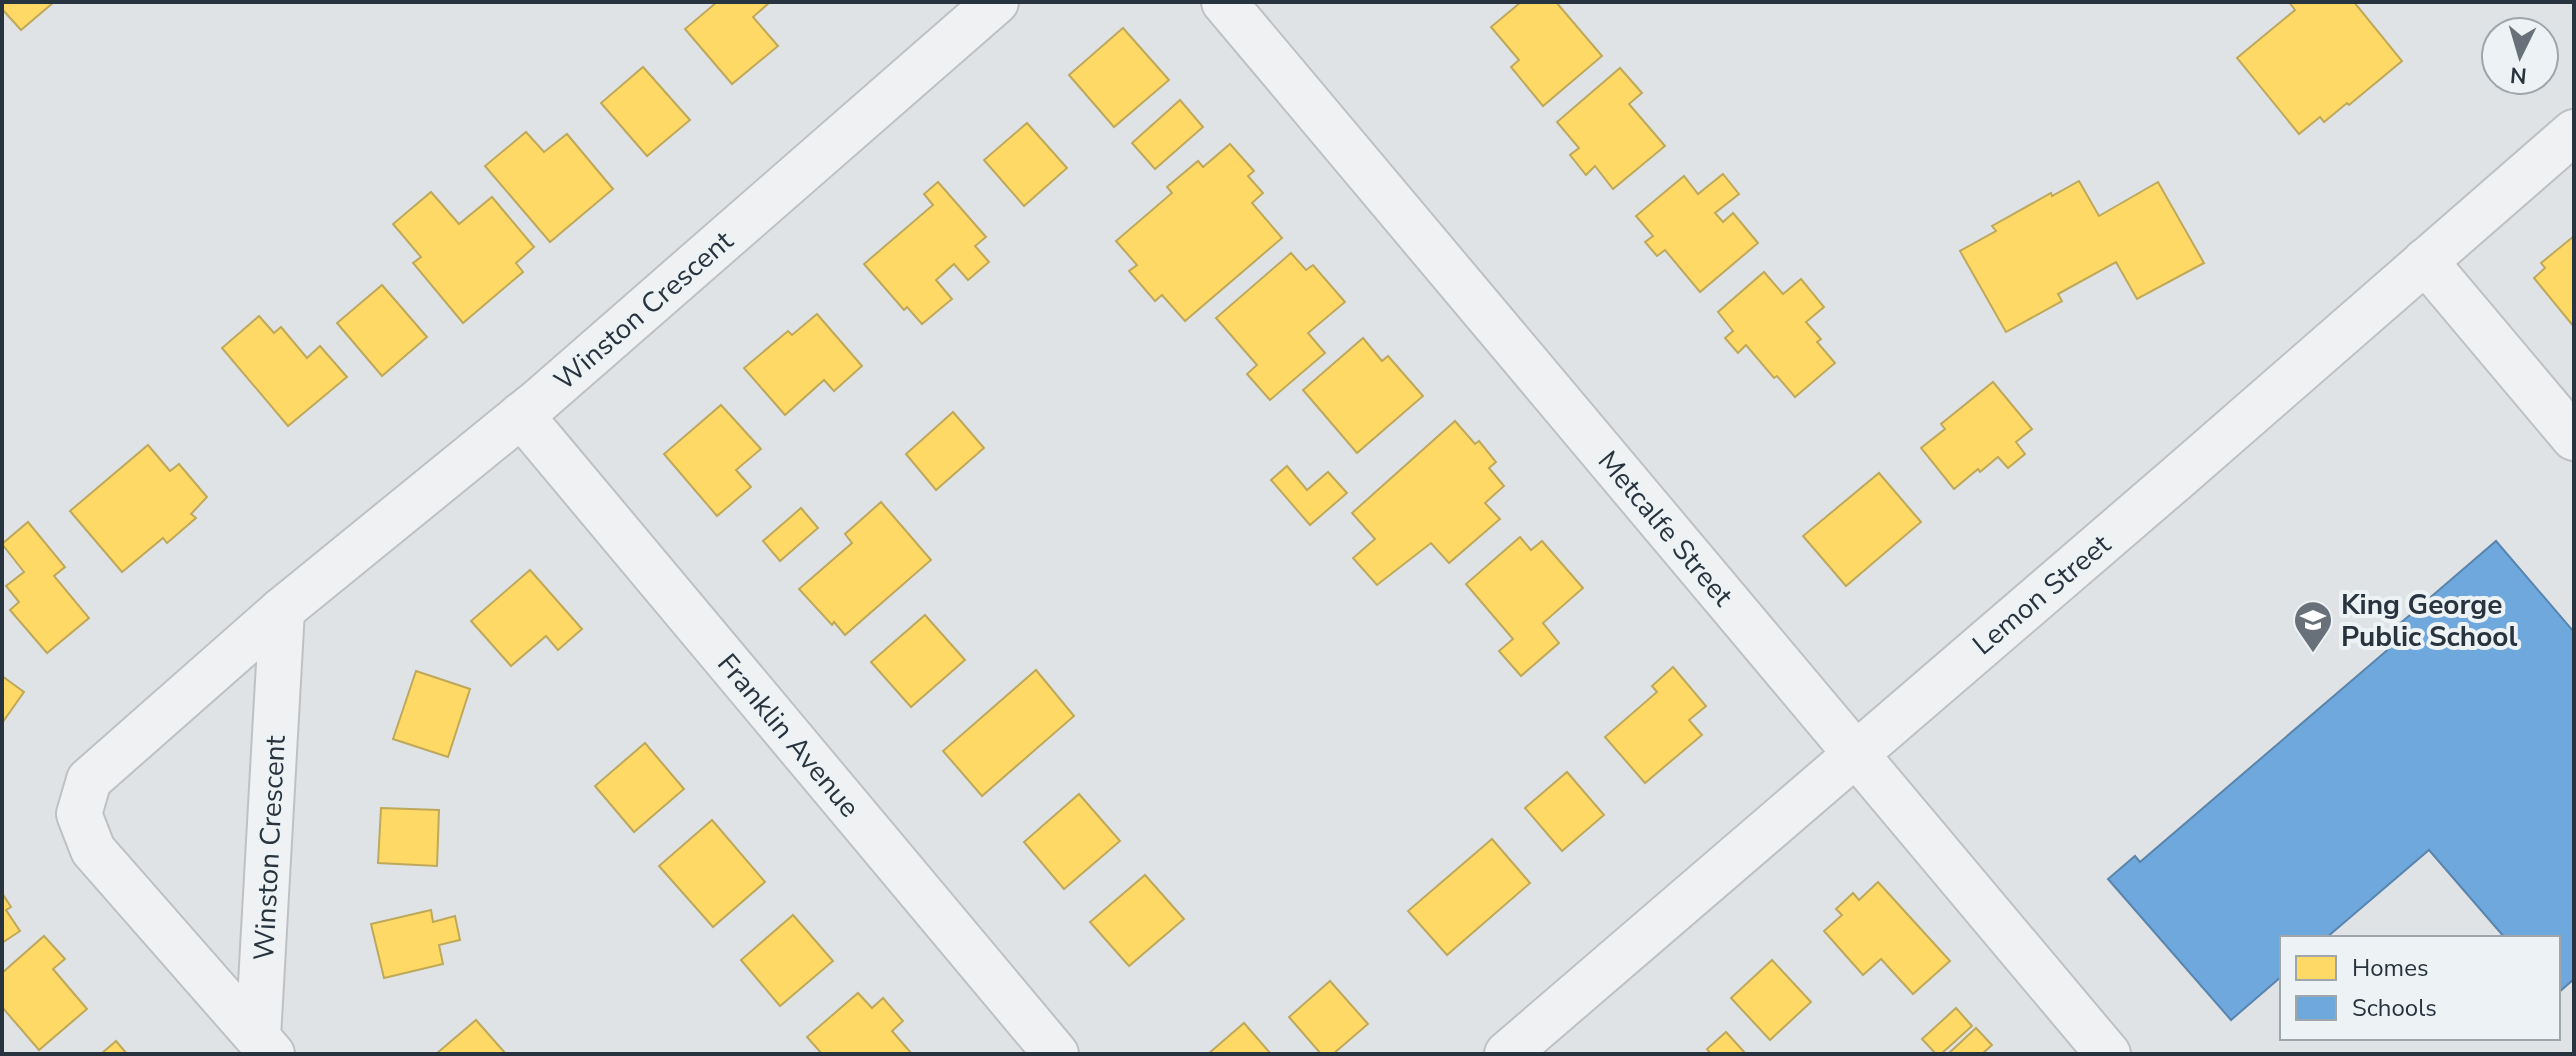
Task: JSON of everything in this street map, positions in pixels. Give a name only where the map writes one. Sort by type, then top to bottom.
[{"type":"street","name":"Winston Crescent","points":[[265,1046],[93,850],[79,814],[89,780],[282,610],[521,415],[996,2]]},
{"type":"street","name":"Metcalfe Street","points":[[1224,2],[2108,1054]]},
{"type":"street","name":"Lemon Street","points":[[1507,1054],[2165,489],[2574,132]]},
{"type":"street","points":[[2425,261],[2574,438]]},
{"type":"street","name":"Franklin Avenue","points":[[521,415],[1056,1054]]},
{"type":"street","name":"Winston Crescent","points":[[265,1046],[282,610]]},
{"type":"building: Homes","points":[[2,2],[54,2],[21,30],[2,9]]},
{"type":"building: Homes","points":[[717,2],[770,2],[753,17],[778,46],[732,84],[685,29]]},
{"type":"building: Homes","points":[[1521,2],[1556,2],[1602,56],[1543,106],[1511,67],[1519,60],[1491,27]]},
{"type":"building: Homes","points":[[2289,2],[2354,2],[2402,61],[2349,105],[2347,103],[2324,122],[2320,117],[2299,134],[2237,58],[2295,10]]},
{"type":"building: Homes","points":[[1123,28],[1169,80],[1114,127],[1069,75]]},
{"type":"building: Homes","points":[[643,67],[690,120],[647,156],[601,103]]},
{"type":"building: Homes","points":[[1620,68],[1642,93],[1629,104],[1665,146],[1613,189],[1595,166],[1586,175],[1570,155],[1579,148],[1557,122]]},
{"type":"building: Homes","points":[[1180,100],[1203,127],[1155,169],[1132,143]]},
{"type":"building: Homes","points":[[1027,123],[1067,168],[1024,206],[984,160]]},
{"type":"building: Homes","points":[[526,132],[544,152],[567,134],[613,189],[550,242],[485,166]]},
{"type":"building: Homes","points":[[1230,144],[1254,171],[1248,176],[1263,193],[1252,203],[1282,238],[1185,321],[1162,295],[1155,301],[1129,271],[1137,265],[1116,241],[1172,193],[1167,187],[1198,161],[1203,167]]},
{"type":"building: Homes","points":[[1723,174],[1739,194],[1715,213],[1723,222],[1733,213],[1758,243],[1700,292],[1665,250],[1657,256],[1645,242],[1653,236],[1636,216],[1684,176],[1698,194]]},
{"type":"building: Homes","points":[[2079,181],[2099,216],[2158,182],[2204,263],[2137,299],[2116,262],[2058,294],[2062,301],[2006,332],[1960,251],[1996,231],[1992,226]]},
{"type":"building: Homes","points":[[938,182],[986,237],[975,246],[989,262],[968,280],[954,264],[936,280],[952,299],[922,324],[907,307],[904,310],[864,264],[933,205],[924,194]]},
{"type":"building: Homes","points":[[431,192],[459,224],[492,197],[534,247],[516,263],[523,272],[463,323],[413,263],[421,257],[393,224]]},
{"type":"building: Homes","points":[[2574,236],[2574,327],[2534,278],[2545,268],[2541,263]]},
{"type":"building: Homes","points":[[1291,253],[1306,270],[1313,265],[1345,302],[1308,333],[1325,353],[1270,400],[1247,374],[1257,365],[1216,318]]},
{"type":"building: Homes","points":[[1764,272],[1783,294],[1801,279],[1824,307],[1806,322],[1821,339],[1817,342],[1835,363],[1795,397],[1746,345],[1738,353],[1725,338],[1733,331],[1718,312]]},
{"type":"building: Homes","points":[[382,285],[427,337],[382,376],[337,323]]},
{"type":"building: Homes","points":[[817,314],[862,366],[834,391],[824,380],[785,415],[744,368],[788,331],[792,335]]},
{"type":"building: Homes","points":[[259,316],[274,333],[281,327],[307,358],[320,346],[347,377],[288,426],[222,348]]},
{"type":"building: Homes","points":[[1363,338],[1382,361],[1388,356],[1423,396],[1357,453],[1303,390]]},
{"type":"building: Homes","points":[[1993,382],[2032,429],[2016,442],[2025,454],[2008,468],[1998,457],[1954,489],[1921,448],[1945,429],[1941,424]]},
{"type":"building: Homes","points":[[721,405],[761,449],[736,470],[751,487],[717,516],[664,454]]},
{"type":"building: Homes","points":[[953,412],[984,448],[936,490],[906,454]]},
{"type":"building: Homes","points":[[1455,421],[1475,444],[1479,441],[1496,462],[1489,468],[1504,486],[1485,503],[1500,519],[1449,563],[1431,543],[1377,585],[1353,558],[1375,539],[1352,513]]},
{"type":"building: Homes","points":[[148,445],[170,471],[179,464],[207,497],[191,514],[196,518],[167,543],[163,538],[122,572],[70,511]]},
{"type":"building: Homes","points":[[1287,466],[1307,490],[1328,472],[1347,493],[1310,525],[1271,480]]},
{"type":"building: Homes","points":[[1879,473],[1921,522],[1846,586],[1803,536]]},
{"type":"building: Homes","points":[[881,502],[931,560],[845,635],[799,589],[852,543],[845,534]]},
{"type":"building: Homes","points":[[801,508],[818,528],[780,561],[763,541]]},
{"type":"building: Homes","points":[[28,522],[65,567],[54,576],[89,618],[47,653],[10,610],[19,602],[6,586],[24,572],[2,544]]},
{"type":"building: Homes","points":[[1520,537],[1531,550],[1542,541],[1583,588],[1543,623],[1559,643],[1521,676],[1499,651],[1513,639],[1466,584]]},
{"type":"building: Homes","points":[[530,570],[582,629],[558,650],[546,636],[511,666],[471,621]]},
{"type":"building: Homes","points":[[925,615],[965,660],[911,707],[871,662]]},
{"type":"building: Homes","points":[[1673,667],[1706,706],[1689,720],[1702,735],[1645,783],[1605,737],[1657,692],[1652,686]]},
{"type":"building: Homes","points":[[1036,670],[1074,716],[982,796],[943,751]]},
{"type":"building: Homes","points":[[416,671],[470,689],[448,757],[393,739]]},
{"type":"building: Homes","points":[[2,676],[24,692],[2,723]]},
{"type":"building: Homes","points":[[645,743],[684,789],[634,832],[595,786]]},
{"type":"building: Homes","points":[[1567,772],[1604,815],[1562,851],[1525,808]]},
{"type":"building: Homes","points":[[1079,794],[1120,841],[1064,889],[1024,842]]},
{"type":"building: Homes","points":[[381,808],[439,810],[437,866],[378,863]]},
{"type":"building: Homes","points":[[712,820],[765,882],[713,927],[659,866]]},
{"type":"building: Homes","points":[[1492,839],[1530,883],[1447,955],[1408,911]]},
{"type":"building: Homes","points":[[1145,875],[1184,919],[1129,966],[1090,922]]},
{"type":"building: Homes","points":[[1878,882],[1950,961],[1913,994],[1881,959],[1863,975],[1824,931],[1842,915],[1836,909],[1853,893],[1859,900]]},
{"type":"building: Homes","points":[[2,893],[11,907],[6,910],[20,931],[2,943]]},
{"type":"building: Homes","points":[[431,910],[433,922],[455,916],[460,940],[439,945],[443,964],[384,978],[371,924]]},
{"type":"building: Homes","points":[[793,915],[833,961],[780,1006],[741,960]]},
{"type":"building: Homes","points":[[44,936],[65,959],[53,969],[87,1009],[39,1050],[2,1007],[2,973]]},
{"type":"building: Homes","points":[[1772,960],[1811,1002],[1770,1040],[1731,998]]},
{"type":"building: Homes","points":[[1330,981],[1368,1024],[1333,1054],[1321,1054],[1289,1017]]},
{"type":"building: Homes","points":[[858,993],[872,1008],[883,998],[903,1021],[892,1031],[912,1054],[822,1054],[807,1037]]},
{"type":"building: Homes","points":[[1956,1008],[1972,1026],[1941,1054],[1936,1054],[1922,1039]]},
{"type":"building: Homes","points":[[476,1020],[506,1054],[436,1054]]},
{"type":"building: Homes","points":[[1244,1023],[1271,1054],[1208,1054]]},
{"type":"building: Homes","points":[[1976,1028],[1992,1045],[1982,1054],[1948,1054]]},
{"type":"building: Homes","points":[[1726,1032],[1746,1054],[1711,1054],[1707,1049]]},
{"type":"building: Homes","points":[[116,1041],[127,1054],[101,1054]]},
{"type":"building: Schools","points":[[2496,541],[2574,632],[2574,979],[2560,991],[2560,936],[2503,936],[2429,850],[2328,936],[2280,936],[2280,978],[2231,1020],[2108,879],[2135,856],[2140,862],[2405,635],[2397,626]]},
{"type":"place","name":"King George Public School","points":[[2313,654]]}]
